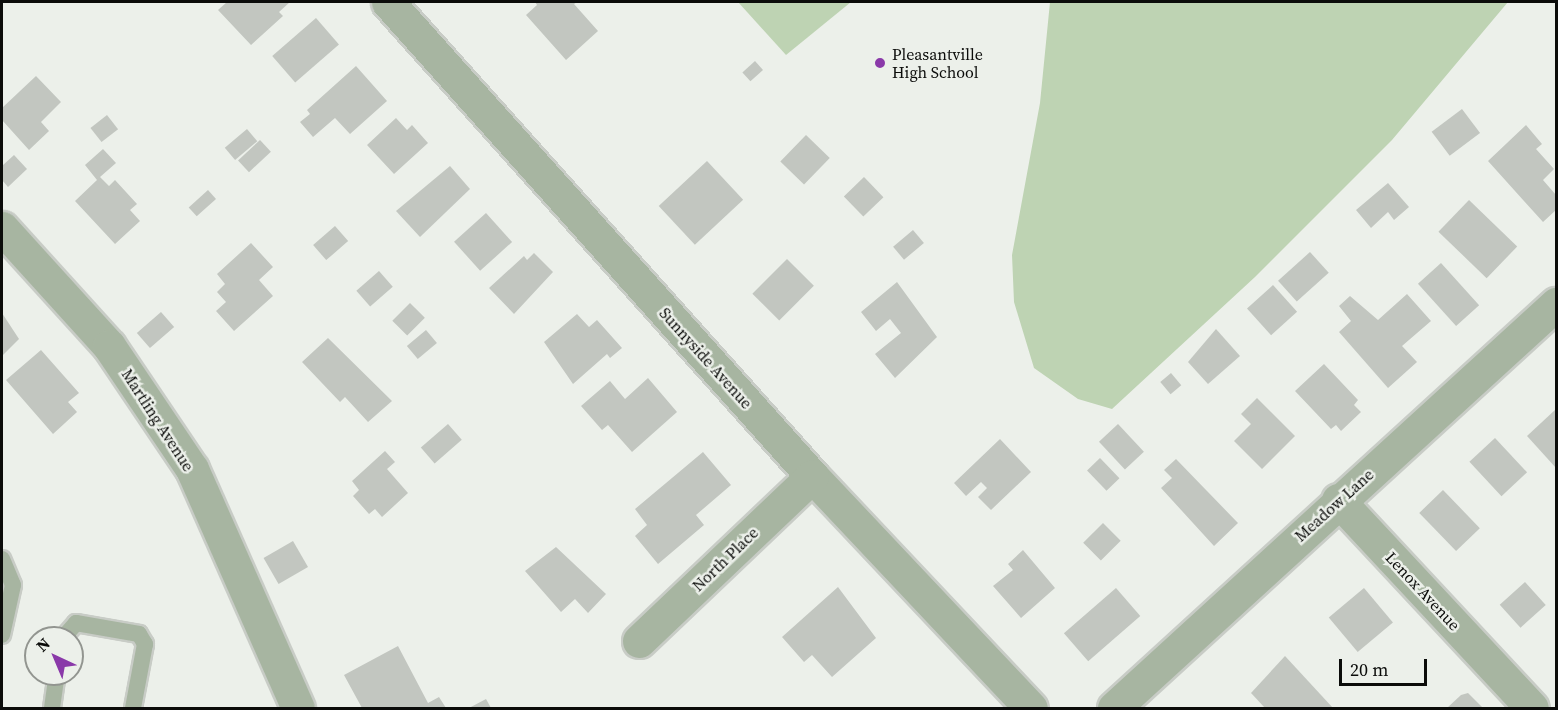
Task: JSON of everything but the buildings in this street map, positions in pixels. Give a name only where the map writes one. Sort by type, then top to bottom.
[{"type":"street","name":"Sunnyside Avenue","points":[[388,2],[812,476],[1031,708]]},
{"type":"street","name":"Martling Avenue","points":[[2,228],[110,346],[192,469],[298,708]]},
{"type":"street","name":"Meadow Lane","points":[[1114,708],[1338,500],[1557,304]]},
{"type":"street","name":"North Place","points":[[639,641],[812,476]]},
{"type":"street","name":"Lenox Avenue","points":[[1338,500],[1532,708]]},
{"type":"lane","points":[[2,559],[13,585],[2,635]]},
{"type":"lane","points":[[73,626],[76,623],[139,634],[145,644],[133,708]]},
{"type":"lane","points":[[52,708],[55,686]]},
{"type":"green space","points":[[738,2],[851,2],[786,55]]},
{"type":"green space","points":[[1050,2],[1508,2],[1392,140],[1255,277],[1112,409],[1078,399],[1034,368],[1014,302],[1012,255],[1040,103]]},
{"type":"place","name":"Pleasantville High School","points":[[880,63]]}]
